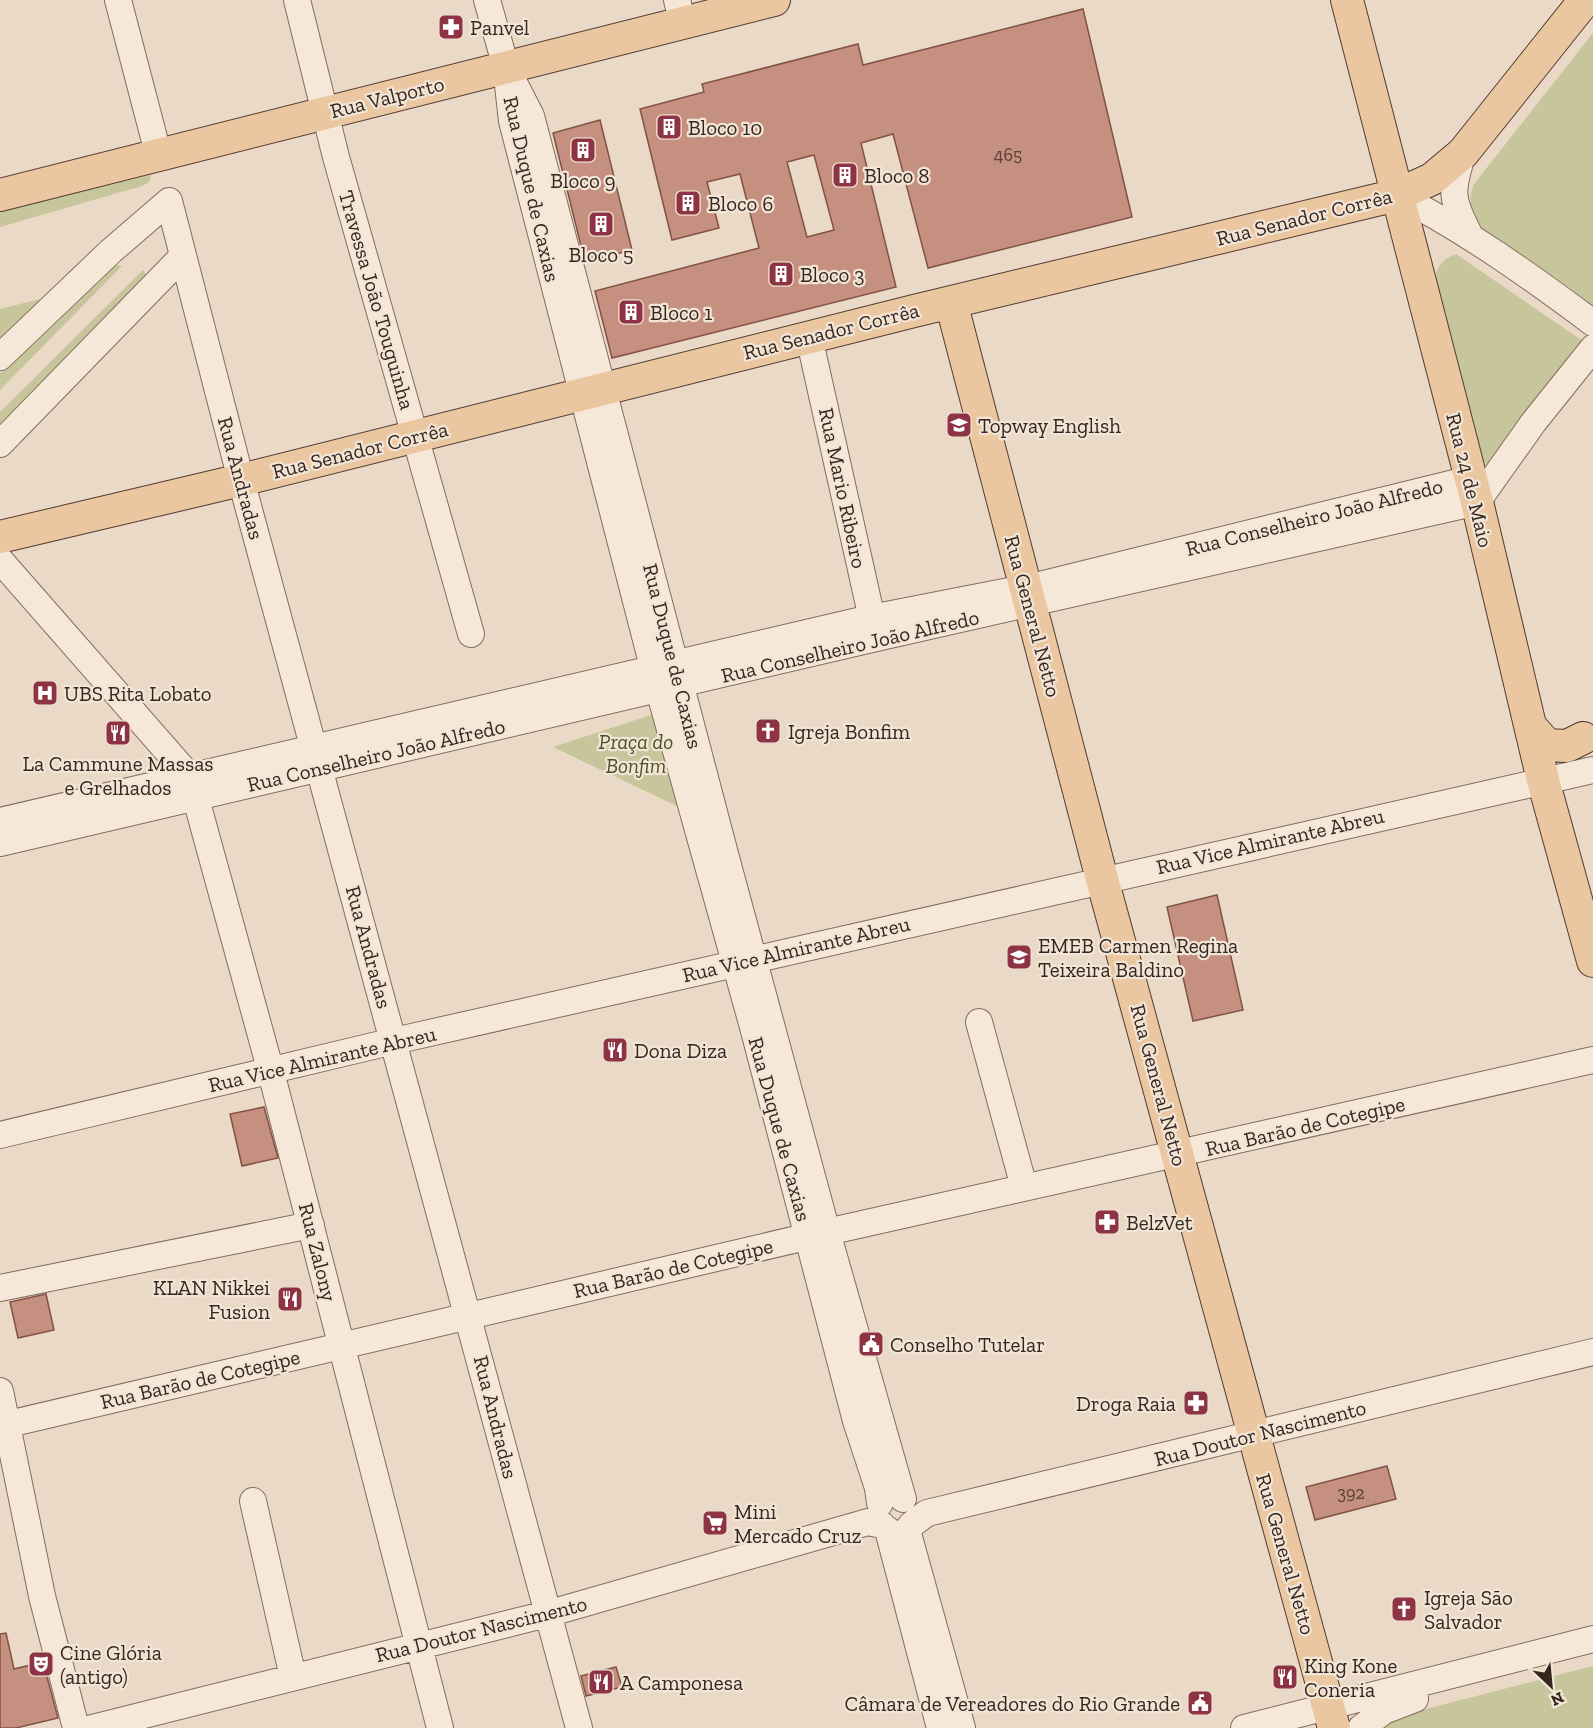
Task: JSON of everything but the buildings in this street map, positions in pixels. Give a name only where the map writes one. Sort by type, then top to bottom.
[{"type":"main road","name":"Rua Valporto","points":[[0,195],[158,153],[506,67],[680,12],[774,0]]},
{"type":"main road","name":"Rua 24 de Maio","points":[[1347,0],[1474,491],[1543,780],[1593,961]]},
{"type":"main road","name":"Rua Senador Corrêa","points":[[0,537],[242,480],[592,390],[1397,195],[1432,179],[1463,153],[1585,0]]},
{"type":"main road","name":"Rua General Netto","points":[[951,302],[1102,879],[1332,1718]]},
{"type":"main road","points":[[1531,727],[1547,745],[1567,746],[1590,741]]},
{"type":"street","points":[[117,0],[158,153]]},
{"type":"street","name":"Travessa João Touguinha","points":[[297,0],[325,112],[471,634]]},
{"type":"street","name":"Rua Duque de Caxias","points":[[487,0],[506,67],[512,121],[592,390],[713,852],[895,1516],[916,1604],[941,1691],[962,1728]]},
{"type":"street","points":[[1463,153],[1452,185],[1455,206],[1470,236]]},
{"type":"street","points":[[1397,195],[1443,218],[1526,273],[1593,323]]},
{"type":"street","name":"Rua Andradas","points":[[0,357],[111,251],[169,201],[242,480],[579,1728]]},
{"type":"street","points":[[0,444],[183,256]]},
{"type":"street","name":"Rua Mario Ribeiro","points":[[809,337],[874,628]]},
{"type":"street","points":[[1474,491],[1533,423],[1593,348]]},
{"type":"street","name":"Rua Conselheiro João Alfredo","points":[[0,843],[86,812],[874,628],[1028,596],[1474,491]]},
{"type":"street","points":[[0,560],[193,787]]},
{"type":"street","name":"Rua Vice Almirante Abreu","points":[[0,1134],[743,961],[1593,770]]},
{"type":"street","name":"Rua Zalony","points":[[193,787],[271,1072],[440,1728]]},
{"type":"street","name":"Rua Conselheiro João Alfredo","points":[[0,821],[86,812]]},
{"type":"street","points":[[979,1022],[1024,1187]]},
{"type":"street","name":"Rua Barão de Cotegipe","points":[[4,1425],[818,1234],[1593,1060]]},
{"type":"street","points":[[0,1288],[311,1225]]},
{"type":"street","name":"Rua Doutor Nascimento","points":[[92,1728],[547,1614],[895,1516],[1253,1436],[1593,1352]]},
{"type":"street","points":[[0,1391],[4,1425],[42,1596],[76,1728]]},
{"type":"street","points":[[253,1501],[293,1677]]},
{"type":"street","points":[[1245,1728],[1332,1718],[1593,1639]]},
{"type":"street","points":[[1361,1728],[1366,1722],[1404,1701],[1593,1656]]},
{"type":"street","name":"Rua Duque de Caxias","points":[[940,1728],[941,1691]]},
{"type":"green space","points":[[1593,33],[1593,315],[1488,236],[1475,218],[1471,205],[1471,191],[1474,184]]},
{"type":"green space","points":[[151,175],[149,182],[142,186],[0,227],[0,211]]},
{"type":"green space","points":[[1456,254],[1590,346],[1494,461],[1487,466],[1481,457],[1435,277],[1442,262]]},
{"type":"green space","points":[[113,265],[122,266],[0,390],[0,373]]},
{"type":"green space","points":[[143,270],[147,276],[0,424],[0,412]]},
{"type":"green space","points":[[48,297],[0,341],[0,309]]},
{"type":"green space","name":"Praça do Bonfim","points":[[660,712],[681,808],[553,747]]},
{"type":"green space","points":[[1593,1666],[1593,1728],[1365,1728],[1364,1725]]},
{"type":"place","name":"Panvel","points":[[451,27]]},
{"type":"place","name":"Bloco 10","points":[[669,127]]},
{"type":"place","name":"Bloco 9","points":[[583,150]]},
{"type":"place","name":"Bloco 8","points":[[845,175]]},
{"type":"place","name":"Bloco 6","points":[[688,203]]},
{"type":"place","name":"Bloco 5","points":[[601,224]]},
{"type":"place","name":"Bloco 3","points":[[781,274]]},
{"type":"place","name":"Bloco 1","points":[[631,312]]},
{"type":"place","name":"Topway English","points":[[959,425]]},
{"type":"place","name":"UBS Rita Lobato","points":[[45,693]]},
{"type":"place","name":"Igreja Bonfim","points":[[768,731]]},
{"type":"place","name":"La Cammune Massas e Grelhados","points":[[118,733]]},
{"type":"place","name":"EMEB Carmen Regina Teixeira Baldino","points":[[1019,957]]},
{"type":"place","name":"Dona Diza","points":[[615,1050]]},
{"type":"place","name":"BelzVet","points":[[1107,1222]]},
{"type":"place","name":"KLAN Nikkei Fusion","points":[[290,1299]]},
{"type":"place","name":"Conselho Tutelar","points":[[871,1344]]},
{"type":"place","name":"Droga Raia","points":[[1196,1403]]},
{"type":"place","name":"Mini Mercado Cruz","points":[[715,1523]]},
{"type":"place","name":"Igreja São Salvador","points":[[1404,1609]]},
{"type":"place","name":"Cine Glória (antigo)","points":[[41,1664]]},
{"type":"place","name":"King Kone Coneria","points":[[1285,1677]]},
{"type":"place","name":"A Camponesa","points":[[601,1682]]},
{"type":"place","name":"Câmara de Vereadores do Rio Grande","points":[[1200,1703]]}]
